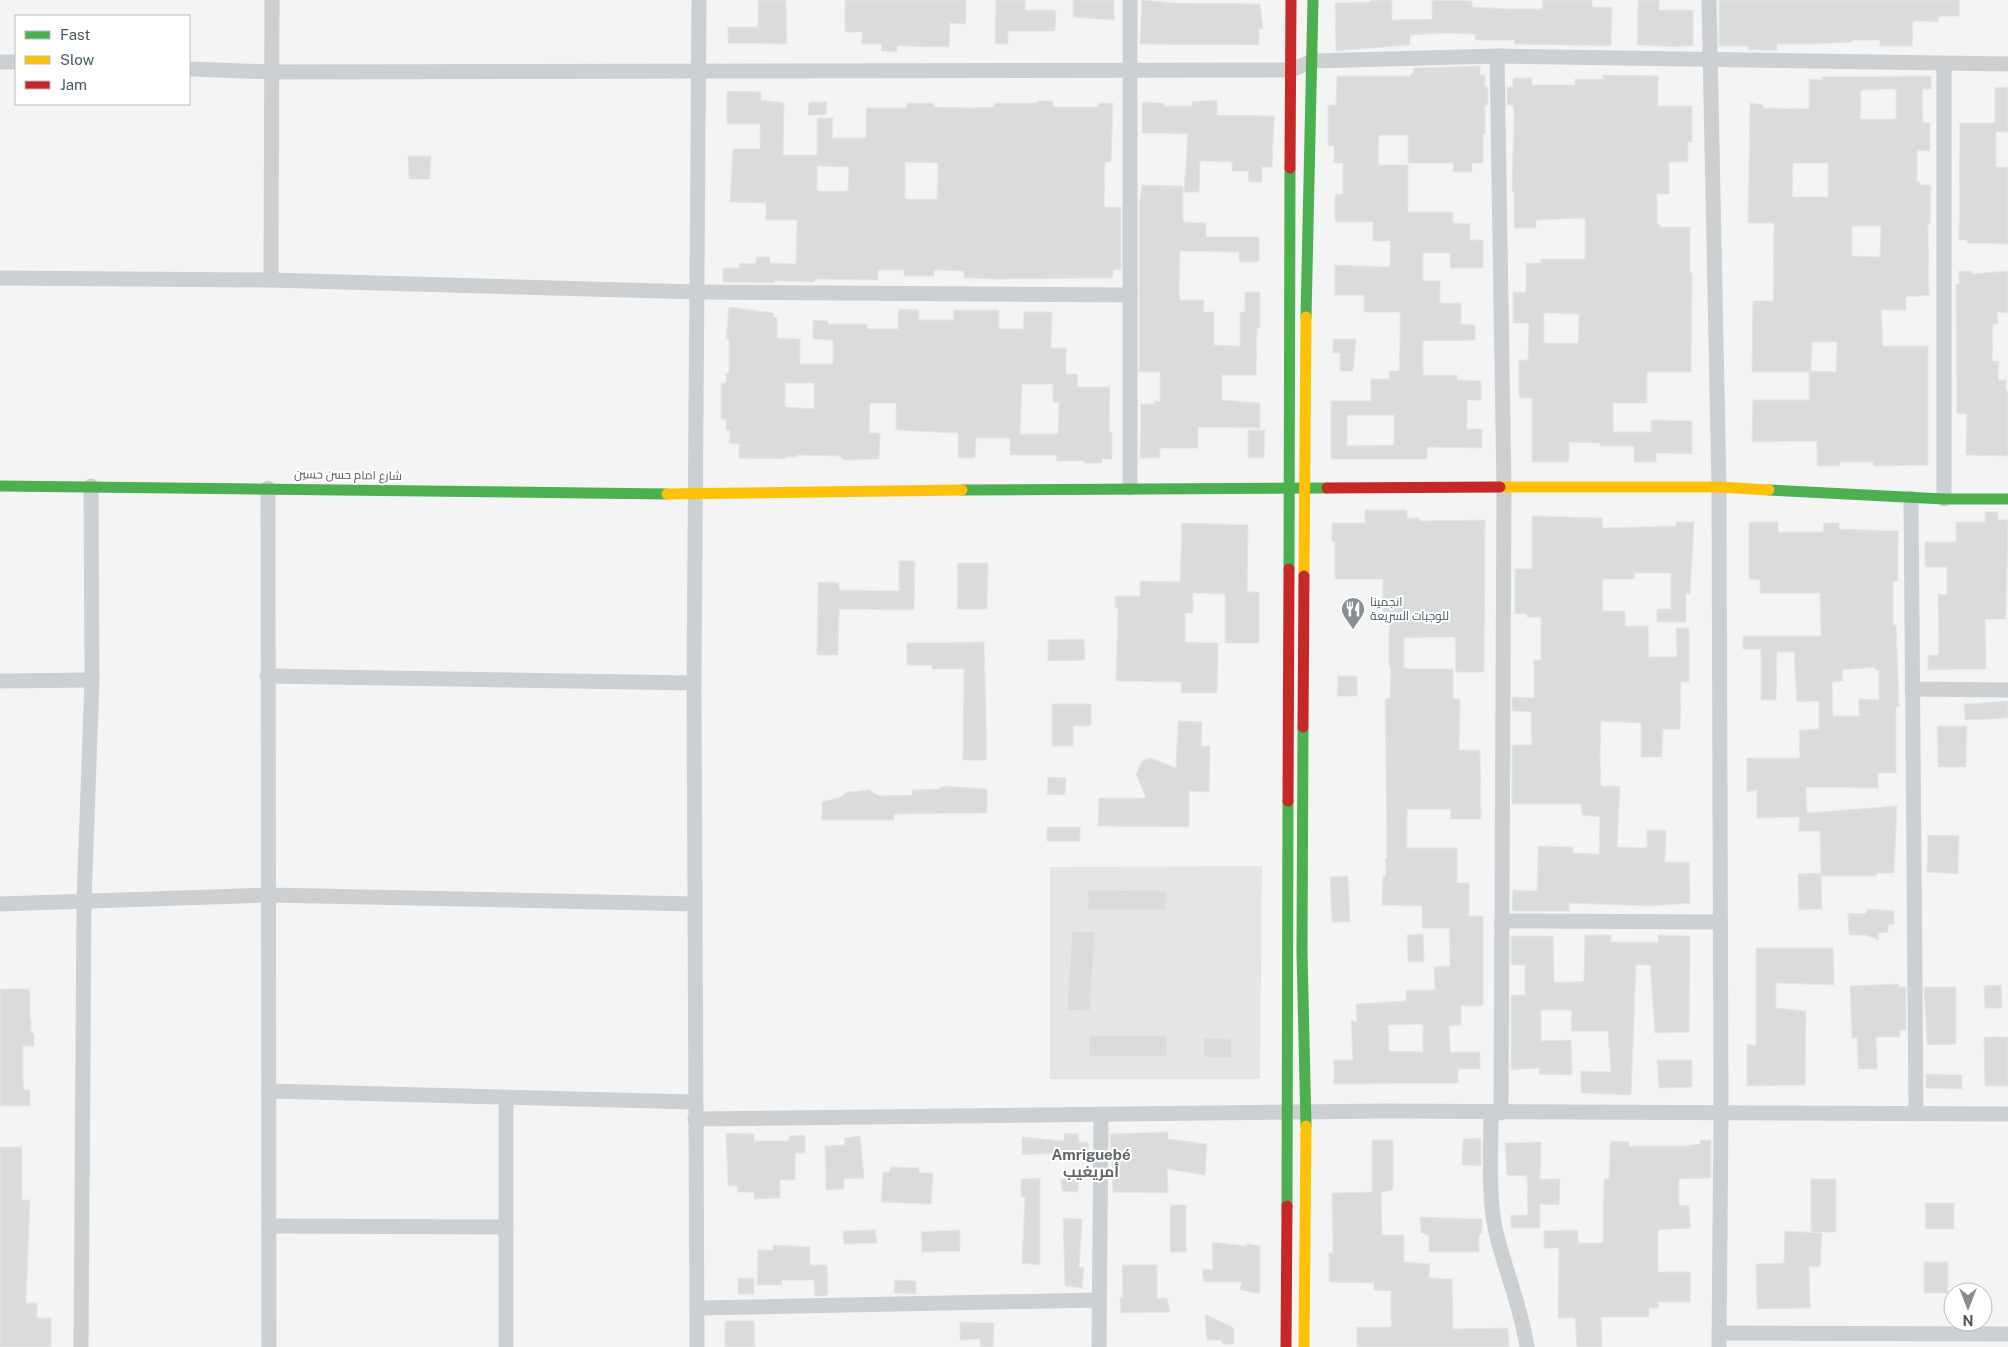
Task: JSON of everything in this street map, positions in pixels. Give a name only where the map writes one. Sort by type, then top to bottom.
[{"type":"street","points":[[271,280],[272,0]]},
{"type":"street","points":[[697,1347],[694,1102],[694,683],[699,0]]},
{"type":"street","points":[[1130,0],[1130,488]]},
{"type":"street","points":[[1286,1347],[1291,0]]},
{"type":"street","points":[[1304,1347],[1305,1113],[1302,942],[1306,488],[1305,382],[1313,0]]},
{"type":"street","points":[[1709,0],[1719,487],[1721,1113],[1719,1340],[2008,1334]]},
{"type":"street","points":[[190,69],[272,72],[1291,70],[1312,61],[1497,56],[1710,61],[2008,64]]},
{"type":"street","points":[[1497,56],[1504,487],[1502,921],[1496,1112],[1491,1181],[1495,1226],[1524,1324],[1527,1347]]},
{"type":"street","points":[[0,62],[15,62]]},
{"type":"street","points":[[1944,64],[1944,500]]},
{"type":"street","points":[[0,278],[271,280],[697,292],[1130,295]]},
{"type":"street","name":"شارع امام حسن حسين","points":[[0,486],[696,494],[1130,488],[1719,487],[1944,500],[2008,500]]},
{"type":"street","points":[[80,1347],[84,901],[92,680],[91,486]]},
{"type":"street","points":[[268,488],[269,1347]]},
{"type":"street","points":[[1911,498],[1916,1114]]},
{"type":"street","points":[[267,676],[694,683]]},
{"type":"street","points":[[0,681],[92,680]]},
{"type":"street","points":[[1912,689],[2008,690]]},
{"type":"street","points":[[0,904],[268,895],[695,904]]},
{"type":"street","points":[[1502,921],[1720,922]]},
{"type":"street","points":[[269,1091],[694,1102]]},
{"type":"street","points":[[506,1098],[506,1347]]},
{"type":"street","points":[[695,1119],[1496,1112],[2008,1114]]},
{"type":"street","points":[[1099,1347],[1101,1116]]},
{"type":"street","points":[[269,1226],[506,1227]]},
{"type":"street","points":[[698,1308],[1099,1300]]},
{"type":"shaded area","points":[[1262,866],[1260,1079],[1050,1079],[1050,867]]},
{"type":"building","points":[[758,0],[786,0],[787,44],[728,43],[728,27],[758,27]]},
{"type":"building","points":[[845,0],[966,0],[966,24],[950,23],[949,47],[897,46],[897,52],[881,51],[882,44],[862,44],[862,32],[845,32]]},
{"type":"building","points":[[996,0],[1025,0],[1025,10],[1056,10],[1055,31],[1008,31],[1008,44],[995,44]]},
{"type":"building","points":[[1073,0],[1114,0],[1114,20],[1073,17]]},
{"type":"building","points":[[1142,0],[1174,3],[1260,4],[1263,29],[1259,29],[1259,45],[1140,44]]},
{"type":"building","points":[[1371,0],[1392,0],[1392,20],[1432,19],[1432,0],[1472,1],[1472,7],[1542,9],[1543,0],[1592,0],[1592,7],[1612,7],[1611,46],[1514,44],[1514,40],[1475,40],[1475,34],[1443,33],[1410,35],[1410,45],[1336,51],[1335,3],[1371,2]]},
{"type":"building","points":[[1638,0],[1659,0],[1659,10],[1693,10],[1693,46],[1637,45]]},
{"type":"building","points":[[1719,0],[1959,0],[1959,16],[1939,16],[1938,22],[1913,21],[1912,46],[1880,46],[1880,40],[1852,40],[1852,42],[1777,44],[1777,50],[1748,50],[1748,46],[1719,46]]},
{"type":"building","points":[[1480,66],[1480,75],[1485,75],[1485,87],[1488,87],[1488,105],[1485,105],[1485,134],[1483,134],[1483,163],[1472,163],[1472,172],[1453,172],[1453,163],[1408,163],[1408,135],[1379,135],[1378,165],[1408,165],[1408,212],[1453,212],[1453,223],[1470,224],[1470,240],[1483,240],[1483,268],[1450,268],[1450,253],[1423,253],[1423,281],[1440,281],[1440,303],[1461,303],[1461,324],[1475,325],[1475,340],[1423,341],[1423,375],[1457,375],[1457,380],[1481,381],[1481,400],[1467,400],[1467,429],[1482,429],[1482,448],[1427,447],[1427,459],[1331,459],[1331,401],[1371,401],[1371,379],[1389,379],[1389,371],[1399,371],[1400,312],[1364,312],[1364,295],[1335,295],[1335,265],[1390,267],[1390,241],[1373,241],[1373,222],[1335,222],[1335,194],[1343,194],[1343,163],[1334,163],[1334,146],[1328,146],[1328,105],[1336,105],[1337,76],[1410,76],[1410,73],[1414,73],[1414,68]],"holes":[[[1347,415],[1394,415],[1394,445],[1347,446]]]},
{"type":"building","points":[[1603,75],[1658,76],[1658,106],[1692,106],[1692,142],[1688,142],[1688,162],[1669,162],[1669,194],[1657,194],[1657,224],[1660,224],[1660,227],[1690,227],[1690,273],[1692,273],[1691,372],[1647,372],[1647,403],[1613,403],[1613,432],[1651,432],[1651,420],[1692,421],[1692,454],[1656,453],[1656,462],[1634,462],[1634,446],[1600,446],[1600,443],[1569,442],[1569,462],[1532,462],[1532,398],[1519,398],[1519,360],[1528,360],[1529,323],[1513,323],[1513,292],[1526,292],[1526,263],[1541,263],[1541,259],[1585,259],[1585,218],[1536,220],[1536,228],[1514,228],[1514,191],[1512,191],[1514,117],[1513,105],[1507,105],[1507,87],[1513,87],[1513,78],[1532,78],[1532,85],[1575,85],[1575,79],[1603,79]],"holes":[[[1544,313],[1579,314],[1578,343],[1544,343]]]},
{"type":"building","points":[[1931,76],[1931,89],[1922,89],[1923,122],[1930,123],[1930,151],[1917,150],[1917,182],[1920,182],[1920,185],[1931,185],[1930,224],[1928,224],[1929,295],[1906,297],[1906,310],[1881,310],[1883,346],[1928,346],[1928,465],[1873,466],[1873,462],[1840,462],[1840,466],[1817,466],[1817,441],[1752,442],[1753,400],[1809,400],[1809,372],[1752,372],[1753,301],[1773,301],[1774,223],[1748,223],[1750,103],[1763,105],[1763,108],[1809,109],[1809,79],[1822,80],[1822,77]],"holes":[[[1896,89],[1896,119],[1860,119],[1861,90]],[[1793,163],[1828,163],[1828,197],[1792,197]],[[1852,226],[1881,226],[1880,257],[1852,256]],[[1812,342],[1837,342],[1836,372],[1811,371]]]},
{"type":"building","points":[[2008,87],[2008,132],[1996,132],[1996,167],[2008,167],[2008,244],[1967,243],[1967,240],[1959,240],[1960,123],[1995,123],[1995,88]]},
{"type":"building","points":[[727,91],[761,92],[761,100],[784,103],[783,155],[817,155],[817,118],[833,118],[832,138],[866,138],[866,108],[906,108],[906,103],[934,103],[934,107],[972,108],[994,107],[994,103],[1037,103],[1037,101],[1053,101],[1053,107],[1098,107],[1098,103],[1113,103],[1111,162],[1105,162],[1104,207],[1121,207],[1121,270],[1113,270],[1113,278],[964,278],[964,271],[934,270],[934,276],[904,276],[904,270],[878,270],[878,280],[815,279],[815,282],[723,282],[723,268],[739,268],[739,263],[756,264],[756,257],[770,257],[770,263],[796,264],[797,220],[766,220],[766,203],[730,202],[733,149],[760,149],[760,124],[727,124]],"holes":[[[905,162],[938,163],[937,199],[905,199]],[[817,166],[849,167],[848,191],[817,191]]]},
{"type":"building","points":[[1217,100],[1217,115],[1274,116],[1272,167],[1262,167],[1262,182],[1248,182],[1249,171],[1232,171],[1232,162],[1200,161],[1199,192],[1184,192],[1188,134],[1142,133],[1142,102],[1164,103],[1164,106],[1192,106],[1192,102]]},
{"type":"building","points":[[809,102],[827,102],[826,115],[808,115]]},
{"type":"building","points":[[408,156],[431,156],[430,179],[409,179]]},
{"type":"building","points":[[1142,185],[1183,186],[1183,222],[1206,223],[1206,237],[1259,237],[1259,262],[1239,262],[1239,252],[1180,251],[1179,290],[1180,300],[1204,300],[1203,312],[1214,312],[1214,345],[1240,346],[1240,312],[1245,312],[1245,292],[1260,292],[1260,328],[1257,328],[1256,375],[1222,375],[1222,400],[1260,403],[1260,428],[1198,427],[1198,448],[1160,448],[1160,458],[1140,458],[1141,404],[1154,404],[1154,401],[1160,401],[1160,372],[1139,372],[1139,207]]},
{"type":"building","points":[[1959,271],[1972,271],[1972,274],[2008,271],[2008,313],[1997,312],[1998,324],[1993,324],[1992,361],[1999,361],[1998,380],[2006,380],[2006,391],[2008,391],[2008,456],[1966,455],[1967,414],[1957,414],[1956,284],[1959,284]]},
{"type":"building","points":[[729,307],[774,313],[774,317],[777,317],[777,338],[800,339],[800,364],[833,364],[833,340],[813,339],[813,320],[828,321],[828,324],[867,324],[867,329],[898,329],[898,309],[919,310],[919,320],[953,320],[954,310],[999,310],[999,329],[1023,329],[1024,312],[1052,312],[1051,348],[1066,348],[1066,374],[1077,374],[1078,387],[1110,387],[1109,432],[1112,432],[1112,459],[1102,459],[1102,463],[1084,463],[1084,461],[1056,461],[1057,455],[1010,455],[1010,438],[976,438],[975,458],[958,458],[958,433],[896,430],[896,403],[870,403],[869,433],[880,433],[879,459],[844,460],[840,456],[797,455],[797,457],[785,457],[785,459],[739,458],[739,444],[729,443],[730,430],[726,430],[726,419],[721,419],[721,383],[726,383],[726,373],[729,373],[729,339],[726,339]],"holes":[[[785,383],[814,383],[814,409],[785,407]],[[1022,384],[1053,384],[1053,402],[1059,402],[1058,434],[1020,434]]]},
{"type":"building","points":[[1333,339],[1356,339],[1353,371],[1340,371],[1340,353],[1333,353]]},
{"type":"building","points":[[1248,430],[1265,430],[1264,458],[1248,458]]},
{"type":"building","points":[[1365,510],[1407,510],[1407,518],[1419,518],[1419,521],[1485,520],[1484,672],[1456,672],[1455,637],[1404,638],[1404,667],[1410,669],[1453,669],[1453,699],[1460,699],[1459,750],[1480,750],[1481,819],[1450,819],[1451,809],[1407,809],[1407,848],[1457,848],[1457,883],[1469,883],[1469,916],[1483,916],[1483,1006],[1461,1006],[1461,1025],[1449,1026],[1450,1052],[1480,1052],[1480,1069],[1458,1069],[1458,1083],[1334,1084],[1334,1060],[1353,1060],[1351,1020],[1357,1022],[1356,1004],[1406,1001],[1406,990],[1435,990],[1434,967],[1450,966],[1449,928],[1422,928],[1422,906],[1382,905],[1383,876],[1386,876],[1385,859],[1387,859],[1385,699],[1390,698],[1389,620],[1383,620],[1383,579],[1335,579],[1335,542],[1332,542],[1332,523],[1365,523]],"holes":[[[1423,1024],[1423,1052],[1389,1051],[1388,1025]]]},
{"type":"building","points":[[1985,512],[1998,512],[1998,520],[2008,520],[2006,619],[1985,619],[1986,669],[1928,670],[1928,655],[1937,655],[1939,652],[1938,594],[1947,595],[1947,567],[1925,567],[1925,542],[1956,542],[1956,522],[1985,522]]},
{"type":"building","points":[[1532,516],[1602,518],[1603,528],[1676,526],[1676,522],[1694,522],[1690,594],[1686,594],[1686,622],[1657,622],[1657,609],[1671,609],[1671,573],[1634,573],[1634,579],[1602,579],[1603,611],[1625,611],[1625,626],[1648,626],[1649,657],[1677,657],[1676,628],[1689,628],[1689,682],[1681,682],[1680,729],[1663,729],[1662,757],[1641,757],[1641,723],[1601,721],[1600,756],[1601,786],[1620,786],[1617,847],[1647,848],[1647,830],[1666,830],[1665,862],[1689,862],[1690,903],[1651,906],[1569,903],[1569,911],[1512,911],[1513,890],[1537,891],[1538,846],[1573,847],[1573,853],[1599,854],[1600,817],[1582,815],[1581,804],[1512,804],[1512,745],[1532,745],[1531,712],[1512,711],[1512,697],[1534,698],[1534,660],[1541,660],[1541,617],[1527,617],[1527,614],[1515,614],[1515,569],[1532,569]]},
{"type":"building","points":[[1749,522],[1778,522],[1778,532],[1823,532],[1824,523],[1839,523],[1839,529],[1898,531],[1898,581],[1893,581],[1893,625],[1896,625],[1899,707],[1896,707],[1896,773],[1878,773],[1878,788],[1806,787],[1807,813],[1897,806],[1894,873],[1877,873],[1877,876],[1821,876],[1820,831],[1799,831],[1799,817],[1757,818],[1757,790],[1747,792],[1747,758],[1800,758],[1799,730],[1819,729],[1819,701],[1797,702],[1794,652],[1777,652],[1776,700],[1761,700],[1761,649],[1743,649],[1743,636],[1821,636],[1820,593],[1760,593],[1760,580],[1749,579]],"holes":[[[1875,667],[1875,670],[1879,670],[1879,700],[1859,699],[1859,716],[1833,716],[1832,682],[1843,681],[1842,670]]]},
{"type":"building","points":[[1182,523],[1248,525],[1247,592],[1259,592],[1259,643],[1225,643],[1225,594],[1193,593],[1193,613],[1185,613],[1185,642],[1218,643],[1217,693],[1181,693],[1181,682],[1116,681],[1118,608],[1115,608],[1115,596],[1140,596],[1140,581],[1180,582]]},
{"type":"building","points":[[899,561],[915,561],[914,610],[839,609],[838,655],[817,655],[818,582],[839,583],[839,590],[899,591]]},
{"type":"building","points":[[958,563],[988,563],[987,609],[957,609]]},
{"type":"building","points":[[1084,639],[1085,660],[1048,661],[1048,640]]},
{"type":"building","points":[[984,642],[987,760],[963,760],[964,669],[932,669],[932,665],[907,665],[907,643]]},
{"type":"building","points":[[1338,676],[1357,676],[1357,696],[1337,696]]},
{"type":"building","points":[[2008,701],[2008,718],[1965,720],[1964,704]]},
{"type":"building","points":[[1052,704],[1091,704],[1091,726],[1073,726],[1073,746],[1052,746]]},
{"type":"building","points":[[1178,721],[1202,722],[1201,746],[1210,746],[1209,792],[1189,791],[1189,827],[1098,826],[1099,798],[1146,798],[1136,774],[1142,761],[1151,758],[1176,768]]},
{"type":"building","points":[[1937,726],[1967,726],[1966,767],[1938,767]]},
{"type":"building","points":[[1048,777],[1066,778],[1065,795],[1047,794]]},
{"type":"building","points":[[943,786],[987,789],[987,813],[894,814],[894,820],[822,820],[822,802],[838,798],[848,792],[869,790],[880,796],[912,795],[912,790],[938,789]]},
{"type":"building","points":[[1047,827],[1080,827],[1080,841],[1047,841]]},
{"type":"building","points":[[1928,835],[1959,836],[1958,874],[1927,872]]},
{"type":"building","points":[[1821,873],[1822,909],[1799,910],[1798,874]]},
{"type":"building","points":[[1348,876],[1350,922],[1332,922],[1330,877]]},
{"type":"building","points":[[1088,890],[1166,891],[1166,910],[1088,910]]},
{"type":"building","points":[[1866,909],[1894,911],[1894,924],[1888,925],[1888,932],[1878,933],[1879,940],[1865,935],[1849,935],[1848,913],[1866,914]]},
{"type":"building","points":[[1072,931],[1095,932],[1090,1011],[1067,1010]]},
{"type":"building","points":[[1423,934],[1424,962],[1408,962],[1407,935]]},
{"type":"building","points":[[1585,935],[1611,935],[1611,942],[1658,942],[1658,935],[1690,936],[1689,1032],[1655,1033],[1650,965],[1636,965],[1631,1095],[1581,1093],[1581,1071],[1611,1072],[1608,1031],[1571,1031],[1572,1010],[1541,1010],[1541,1041],[1571,1040],[1572,1075],[1539,1074],[1539,1068],[1511,1070],[1511,995],[1525,995],[1525,965],[1511,965],[1511,936],[1553,936],[1554,982],[1571,982],[1584,981]]},
{"type":"building","points":[[1756,948],[1833,948],[1834,985],[1776,983],[1776,1008],[1806,1011],[1805,1085],[1747,1086],[1747,1044],[1756,1046]]},
{"type":"building","points":[[1899,984],[1899,987],[1906,987],[1906,1030],[1900,1030],[1900,1037],[1876,1037],[1877,1069],[1858,1069],[1857,1038],[1852,1038],[1850,986]]},
{"type":"building","points":[[2001,985],[2002,1008],[1985,1008],[1984,986]]},
{"type":"building","points":[[1924,987],[1956,987],[1956,1044],[1927,1045]]},
{"type":"building","points":[[0,989],[30,989],[31,1033],[34,1033],[34,1046],[23,1046],[23,1083],[24,1090],[30,1090],[30,1106],[0,1106]]},
{"type":"building","points":[[1089,1036],[1167,1036],[1167,1056],[1089,1056]]},
{"type":"building","points":[[1984,1037],[2008,1037],[2008,1086],[1985,1086]]},
{"type":"building","points":[[1203,1038],[1232,1039],[1231,1058],[1203,1057]]},
{"type":"building","points":[[1657,1060],[1692,1060],[1692,1087],[1659,1088]]},
{"type":"building","points":[[1926,1074],[1962,1075],[1962,1089],[1926,1088]]},
{"type":"building","points":[[1168,1132],[1168,1139],[1207,1144],[1205,1175],[1167,1169],[1168,1193],[1113,1192],[1110,1134]]},
{"type":"building","points":[[726,1133],[754,1134],[754,1141],[789,1141],[789,1136],[805,1135],[805,1153],[795,1153],[795,1180],[780,1180],[780,1198],[754,1199],[754,1192],[738,1192],[737,1186],[728,1186]]},
{"type":"building","points":[[1078,1133],[1079,1142],[1089,1143],[1088,1151],[1022,1155],[1022,1137],[1064,1141],[1064,1134]]},
{"type":"building","points":[[860,1136],[864,1178],[844,1179],[844,1189],[826,1190],[825,1146],[845,1145],[844,1138]]},
{"type":"building","points":[[1481,1138],[1481,1166],[1462,1165],[1463,1139]]},
{"type":"building","points":[[1372,1140],[1393,1140],[1393,1190],[1381,1192],[1382,1235],[1404,1235],[1404,1262],[1430,1264],[1429,1278],[1452,1279],[1453,1329],[1508,1328],[1509,1347],[1357,1347],[1357,1327],[1391,1327],[1391,1291],[1374,1290],[1374,1283],[1329,1282],[1329,1253],[1333,1253],[1332,1193],[1372,1192]]},
{"type":"building","points":[[1700,1140],[1711,1140],[1711,1178],[1679,1179],[1679,1206],[1689,1205],[1690,1228],[1658,1230],[1658,1272],[1691,1272],[1690,1302],[1658,1302],[1658,1308],[1649,1308],[1649,1317],[1601,1317],[1602,1347],[1577,1347],[1575,1318],[1558,1318],[1559,1248],[1544,1248],[1544,1231],[1578,1230],[1578,1243],[1603,1243],[1604,1179],[1609,1179],[1610,1141],[1629,1142],[1629,1146],[1683,1146],[1700,1144]]},
{"type":"building","points":[[1541,1142],[1540,1179],[1560,1179],[1559,1205],[1540,1204],[1540,1228],[1511,1228],[1511,1215],[1528,1215],[1527,1176],[1507,1175],[1505,1143]]},
{"type":"building","points":[[0,1147],[22,1147],[22,1200],[30,1200],[26,1303],[37,1303],[37,1318],[51,1318],[51,1347],[0,1347]]},
{"type":"building","points":[[891,1167],[918,1168],[920,1173],[933,1173],[931,1204],[881,1202],[883,1172],[889,1172]]},
{"type":"building","points":[[1040,1178],[1040,1265],[1022,1263],[1025,1197],[1021,1197],[1021,1179]]},
{"type":"building","points":[[1061,1179],[1079,1179],[1078,1192],[1062,1191]]},
{"type":"building","points":[[1811,1179],[1836,1179],[1836,1232],[1811,1232]]},
{"type":"building","points":[[1925,1203],[1954,1203],[1954,1229],[1926,1229]]},
{"type":"building","points":[[1170,1205],[1186,1205],[1186,1252],[1170,1252]]},
{"type":"building","points":[[1420,1217],[1482,1219],[1482,1234],[1479,1234],[1479,1252],[1429,1252],[1429,1235],[1421,1233]]},
{"type":"building","points":[[1063,1218],[1082,1219],[1079,1268],[1084,1267],[1082,1288],[1065,1286]]},
{"type":"building","points":[[875,1230],[877,1243],[844,1244],[843,1231]]},
{"type":"building","points":[[960,1230],[960,1251],[922,1252],[921,1232]]},
{"type":"building","points":[[1785,1231],[1822,1233],[1820,1267],[1809,1266],[1810,1308],[1757,1309],[1756,1264],[1784,1263]]},
{"type":"building","points":[[1212,1242],[1260,1246],[1260,1294],[1240,1290],[1242,1282],[1204,1282],[1202,1269],[1213,1270]]},
{"type":"building","points":[[773,1245],[810,1247],[810,1265],[827,1265],[828,1293],[826,1296],[815,1296],[814,1280],[782,1280],[782,1285],[757,1285],[758,1250],[773,1250]]},
{"type":"building","points":[[1924,1262],[1948,1262],[1948,1282],[1943,1282],[1943,1293],[1924,1293]]},
{"type":"building","points":[[1122,1265],[1157,1265],[1157,1298],[1167,1298],[1170,1312],[1121,1313],[1120,1297],[1123,1298]]},
{"type":"building","points":[[738,1278],[754,1278],[754,1294],[738,1294]]},
{"type":"building","points":[[895,1280],[916,1281],[916,1294],[894,1293]]},
{"type":"building","points":[[1205,1314],[1234,1328],[1234,1344],[1223,1344],[1221,1340],[1207,1340]]},
{"type":"building","points":[[725,1321],[754,1321],[755,1347],[725,1347]]},
{"type":"building","points":[[960,1322],[994,1323],[993,1347],[980,1347],[980,1339],[960,1340]]},
{"type":"traffic: fast","points":[[1306,317],[1313,0]]},
{"type":"traffic: fast","points":[[1289,569],[1290,168]]},
{"type":"traffic: fast","points":[[0,486],[667,494]]},
{"type":"traffic: fast","points":[[962,490],[1327,488]]},
{"type":"traffic: fast","points":[[1769,490],[1944,499],[2008,499]]},
{"type":"traffic: fast","points":[[1303,727],[1302,952],[1306,1126]]},
{"type":"traffic: fast","points":[[1287,1206],[1288,801]]},
{"type":"traffic: slow","points":[[1304,576],[1306,317]]},
{"type":"traffic: slow","points":[[1500,487],[1719,487],[1769,490]]},
{"type":"traffic: slow","points":[[667,494],[962,490]]},
{"type":"traffic: slow","points":[[1304,1347],[1306,1126]]},
{"type":"traffic: jam","points":[[1290,168],[1291,0]]},
{"type":"traffic: jam","points":[[1327,488],[1500,487]]},
{"type":"traffic: jam","points":[[1288,801],[1289,569]]},
{"type":"traffic: jam","points":[[1303,727],[1304,576]]},
{"type":"traffic: jam","points":[[1286,1347],[1287,1206]]},
{"type":"place","name":"انجمينا للوجبات السريعة","points":[[1353,630]]},
{"type":"district","name":"Amriguebé أمريغيب","points":[[1091,1162]]}]
